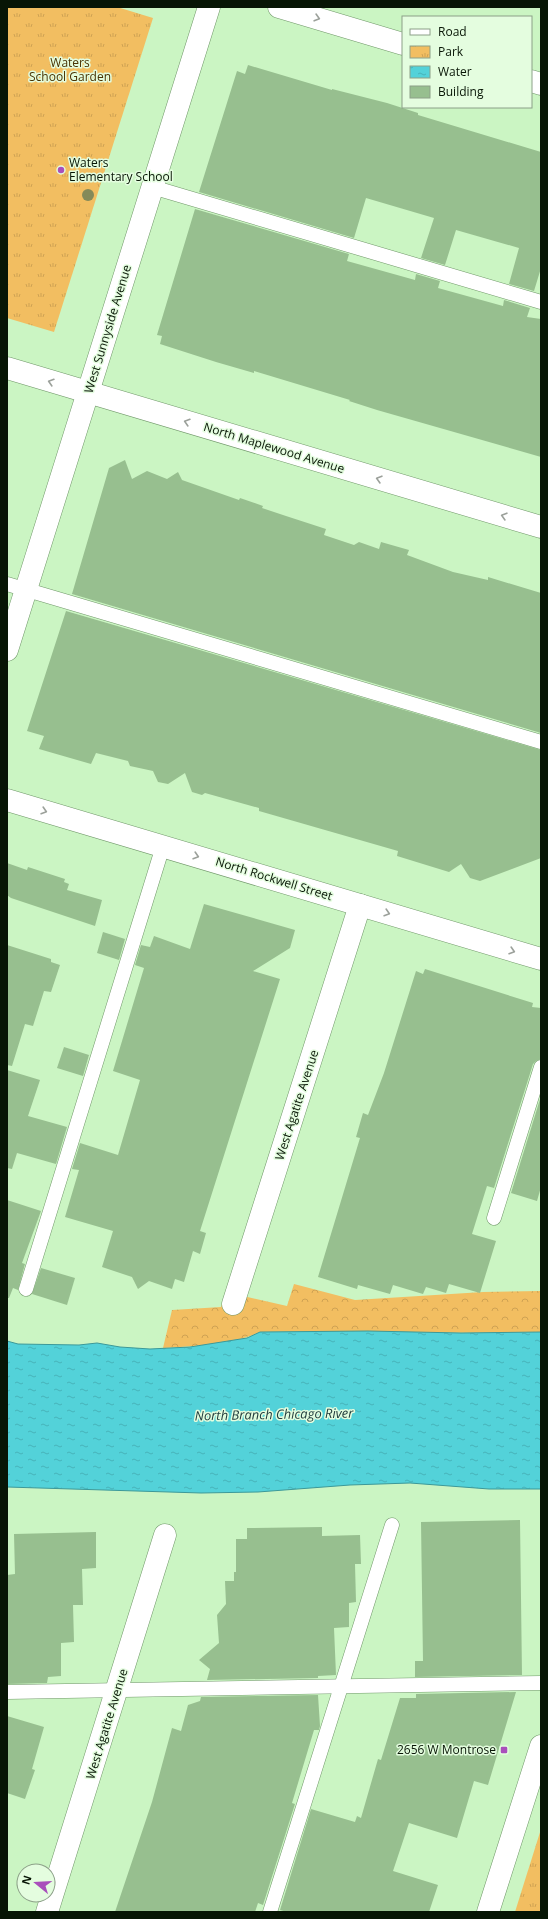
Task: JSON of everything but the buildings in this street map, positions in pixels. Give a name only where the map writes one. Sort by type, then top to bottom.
[{"type":"street","name":"West Sunnyside Avenue","points":[[7,650],[16,587],[88,393],[209,7]]},
{"type":"street","points":[[280,7],[402,44]]},
{"type":"street","name":"North Maplewood Avenue","points":[[7,368],[541,527]]},
{"type":"street","name":"North Rockwell Street","points":[[7,800],[541,959]]},
{"type":"street","name":"West Agatite Avenue","points":[[233,1304],[360,905]]},
{"type":"street","name":"West Agatite Avenue","points":[[48,1912],[166,1535]]},
{"type":"street","points":[[488,1912],[541,1746]]},
{"type":"lane","points":[[152,187],[541,302]]},
{"type":"lane","points":[[16,587],[541,742]]},
{"type":"lane","points":[[26,1289],[163,846]]},
{"type":"lane","points":[[494,1218],[541,1066]]},
{"type":"lane","points":[[270,1912],[392,1525]]},
{"type":"lane","points":[[7,1692],[117,1691],[341,1685],[541,1683]]},
{"type":"green space","name":"Waters School Garden","points":[[7,7],[117,7],[153,18],[54,332],[7,318]]},
{"type":"green space","points":[[294,1284],[355,1300],[483,1292],[541,1291],[541,1332],[260,1332],[237,1340],[225,1342],[163,1348],[172,1310],[221,1307],[226,1292],[287,1306]]},
{"type":"green space","points":[[541,1829],[541,1912],[515,1912]]},
{"type":"water","name":"North Branch Chicago River","points":[[368,1331],[461,1333],[541,1332],[541,1489],[489,1489],[410,1483],[350,1485],[258,1492],[201,1493],[7,1487],[7,1341],[18,1344],[79,1345],[97,1343],[120,1347],[150,1349],[190,1347],[247,1338],[260,1332]]},
{"type":"place","name":"Waters Elementary School","points":[[61,170]]},
{"type":"place","name":"2656 W Montrose","points":[[504,1750]]}]
